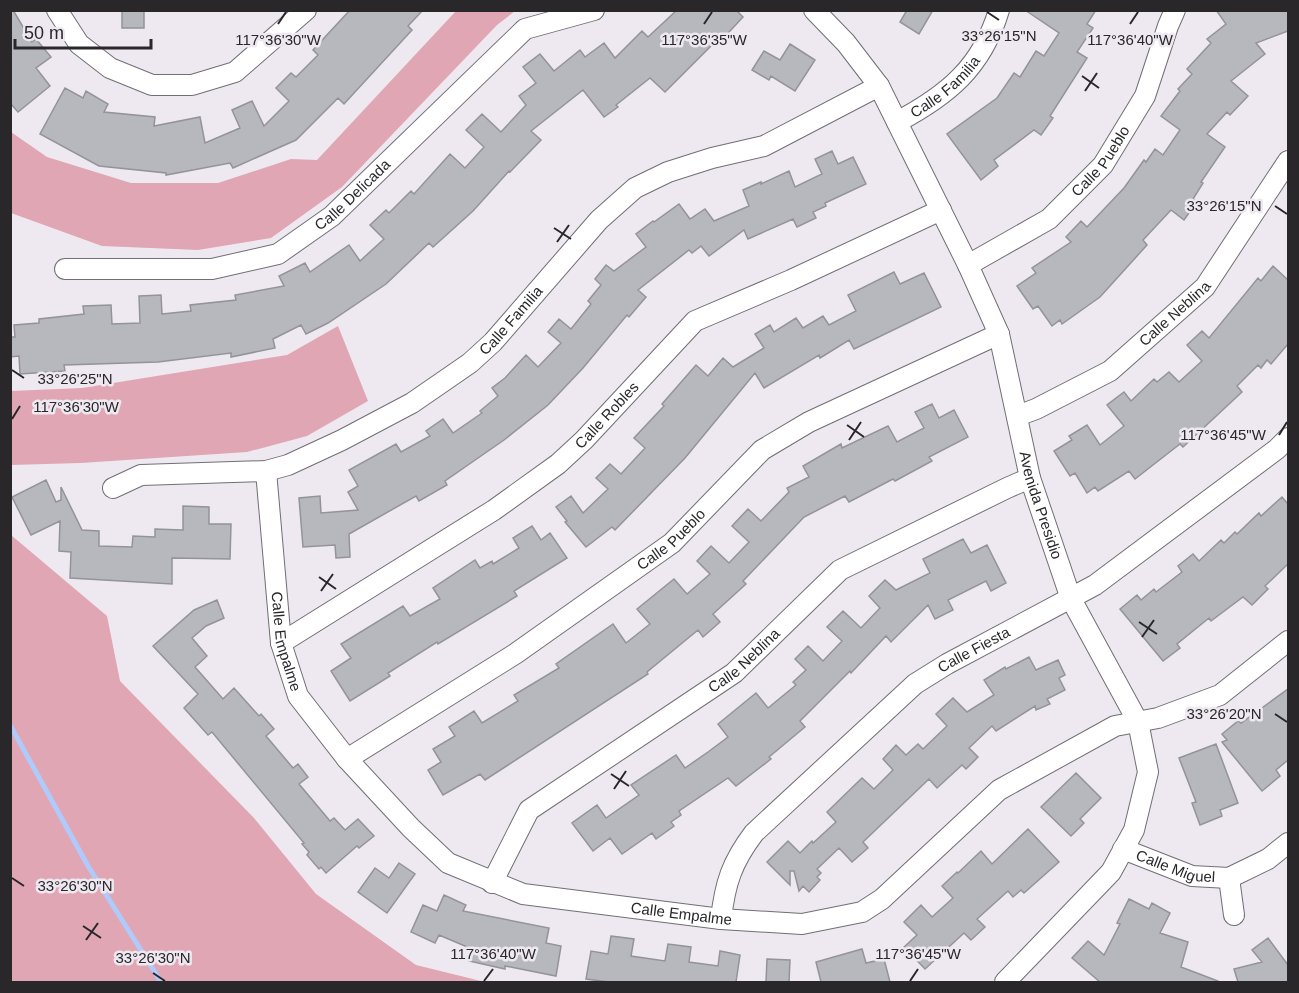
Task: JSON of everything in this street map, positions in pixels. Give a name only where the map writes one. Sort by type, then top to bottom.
[{"type":"street","points":[[57,10],[78,44],[110,68],[152,85],[192,86],[235,72],[304,11]]},
{"type":"street","name":"Calle Delicada","points":[[64,270],[212,269],[278,254],[332,216],[525,29],[594,10]]},
{"type":"street","name":"Avenida Presidio","points":[[814,10],[846,43],[879,86],[968,265],[999,334],[1030,478],[1071,599],[1138,722],[1148,772],[1134,830],[1110,872],[1005,982]]},
{"type":"street","name":"Calle Familia","points":[[897,122],[918,111],[952,86],[978,58],[994,27],[999,10]]},
{"type":"street","name":"Calle Pueblo","points":[[968,265],[1049,219],[1103,165],[1144,96],[1175,10]]},
{"type":"street","name":"Calle Familia","points":[[113,489],[141,475],[266,471],[288,465],[342,440],[412,403],[470,363],[493,342],[599,220],[635,188],[668,172],[712,158],[764,146],[879,86]]},
{"type":"street","name":"Calle Neblina","points":[[1017,416],[1036,409],[1110,370],[1205,287],[1288,161]]},
{"type":"street","name":"Calle Robles","points":[[281,643],[494,510],[558,464],[584,440],[695,321],[791,280],[941,210]]},
{"type":"street","name":"Calle Pueblo","points":[[347,759],[515,654],[672,543],[762,450],[809,422],[999,334]]},
{"type":"street","name":"Calle Fiesta","points":[[721,919],[728,877],[738,854],[754,833],[915,684],[947,664],[1095,585],[1277,449],[1288,438]]},
{"type":"street","name":"Calle Empalme","points":[[266,471],[281,643],[298,696],[347,759],[411,828],[448,863],[523,894],[721,919],[802,924],[862,912],[882,899],[999,790],[1115,726],[1158,718],[1220,695],[1288,641]]},
{"type":"street","name":"Calle Neblina","points":[[492,883],[529,810],[734,673],[840,570],[1030,478]]},
{"type":"street","name":"Calle Miguel","points":[[1123,849],[1192,876],[1229,878],[1268,859],[1288,843]]},
{"type":"street","name":"Calle Miguel","points":[[1229,878],[1234,915]]},
{"type":"shaded area","points":[[456,11],[515,11],[497,25],[342,187],[271,238],[198,250],[102,246],[11,213],[11,132],[47,157],[131,183],[218,183],[291,159],[317,160]]},
{"type":"shaded area","points":[[338,326],[368,401],[307,436],[247,452],[81,463],[11,465],[11,391],[82,388],[287,355]]},
{"type":"shaded area","points":[[11,535],[107,616],[120,681],[254,818],[316,894],[416,965],[485,982],[11,982]]},
{"type":"building","points":[[10,10],[13,10],[32,42],[36,39],[51,57],[36,68],[50,86],[18,112],[10,103]]},
{"type":"building","points":[[122,10],[144,10],[144,28],[122,28]]},
{"type":"building","points":[[350,10],[423,10],[408,26],[412,30],[344,104],[338,98],[296,140],[233,168],[230,163],[166,175],[166,173],[99,166],[40,134],[65,88],[83,98],[86,91],[108,104],[104,112],[155,117],[154,126],[200,117],[205,143],[240,128],[232,110],[252,101],[264,126],[289,101],[276,88],[291,73],[296,77],[318,55],[313,50]]},
{"type":"building","points":[[677,10],[736,10],[743,17],[716,46],[714,43],[665,92],[650,78],[604,117],[583,90],[531,131],[541,140],[473,211],[433,247],[429,243],[386,284],[328,323],[306,334],[301,325],[273,339],[275,348],[231,357],[231,353],[158,362],[64,365],[65,371],[20,374],[19,356],[10,357],[10,337],[15,337],[14,325],[39,323],[39,319],[84,314],[83,306],[111,305],[112,324],[140,323],[139,296],[161,295],[162,314],[191,311],[190,305],[236,300],[235,295],[284,286],[279,276],[305,263],[310,272],[349,245],[360,261],[384,239],[370,225],[386,210],[389,213],[411,191],[414,194],[450,154],[465,168],[484,147],[466,130],[482,114],[501,132],[526,105],[519,96],[536,83],[523,67],[540,54],[554,71],[580,50],[585,57],[604,43],[615,58],[642,31],[648,37]]},
{"type":"building","points":[[907,10],[933,10],[919,34],[900,22]]},
{"type":"building","points":[[1025,10],[1096,10],[1087,24],[1093,28],[1077,52],[1087,58],[1050,116],[1053,118],[1041,135],[1034,130],[994,160],[998,166],[981,180],[947,134],[997,98],[1014,73],[1020,77],[1036,51],[1044,56],[1059,33]]},
{"type":"building","points":[[1216,10],[1288,10],[1288,31],[1256,43],[1265,54],[1231,81],[1248,96],[1230,115],[1227,112],[1207,134],[1225,147],[1201,182],[1203,183],[1193,199],[1197,202],[1184,220],[1171,210],[1143,240],[1147,245],[1100,297],[1062,324],[1060,320],[1052,326],[1038,306],[1033,309],[1017,286],[1036,273],[1032,268],[1071,242],[1066,237],[1081,221],[1087,227],[1124,188],[1155,149],[1163,155],[1180,130],[1161,116],[1180,91],[1178,89],[1192,74],[1187,69],[1211,43],[1207,39],[1226,24]]},
{"type":"building","points":[[790,44],[815,60],[795,91],[771,76],[769,80],[752,70],[764,51],[780,60]]},
{"type":"building","points":[[832,151],[838,164],[853,157],[866,184],[825,203],[826,206],[813,212],[816,218],[797,227],[793,219],[748,239],[744,230],[709,256],[701,246],[692,253],[689,250],[638,290],[646,297],[629,317],[627,315],[583,368],[548,405],[504,440],[445,481],[447,485],[419,501],[416,496],[349,534],[350,557],[336,558],[335,545],[303,547],[299,498],[320,496],[321,513],[358,510],[348,492],[358,486],[349,470],[396,444],[401,452],[430,436],[426,431],[443,419],[453,433],[482,413],[480,411],[498,396],[492,388],[505,378],[526,355],[538,367],[561,343],[548,332],[559,319],[571,329],[591,304],[588,301],[601,285],[595,279],[606,265],[614,271],[646,247],[636,234],[653,221],[679,204],[690,219],[705,209],[714,221],[749,206],[743,190],[761,182],[761,184],[789,171],[795,187],[822,174],[815,159]]},
{"type":"building","points":[[1273,266],[1288,280],[1288,344],[1271,364],[1267,360],[1261,368],[1258,365],[1237,386],[1242,392],[1183,447],[1180,444],[1135,479],[1129,471],[1098,491],[1095,487],[1087,493],[1075,473],[1070,476],[1054,451],[1072,440],[1069,436],[1087,425],[1100,445],[1124,426],[1107,405],[1124,392],[1131,401],[1154,379],[1157,382],[1169,372],[1179,382],[1202,361],[1187,345],[1202,331],[1209,338],[1258,278],[1261,281]]},
{"type":"building","points":[[894,272],[900,284],[924,273],[941,307],[854,349],[849,340],[764,388],[755,373],[685,458],[615,530],[612,527],[586,547],[565,522],[567,521],[556,507],[571,496],[583,513],[608,489],[596,478],[610,464],[621,474],[645,448],[634,438],[664,406],[662,404],[696,365],[708,376],[723,358],[733,367],[764,348],[755,334],[770,325],[774,332],[796,318],[803,328],[823,316],[829,325],[856,311],[848,295]]},
{"type":"building","points":[[932,404],[939,418],[954,410],[968,437],[929,457],[932,461],[895,481],[893,479],[849,502],[845,496],[804,517],[743,581],[746,584],[713,614],[720,622],[703,637],[698,630],[647,672],[648,674],[485,780],[480,774],[443,795],[428,770],[441,762],[433,749],[455,736],[449,727],[474,711],[482,723],[518,701],[514,695],[559,668],[556,664],[613,624],[626,643],[650,624],[637,609],[674,579],[687,594],[710,574],[697,561],[711,546],[729,563],[749,542],[732,526],[748,509],[761,521],[789,492],[787,488],[809,477],[803,466],[841,444],[842,448],[888,426],[897,442],[924,428],[915,412]]},
{"type":"building","points":[[46,480],[56,502],[61,500],[61,487],[82,530],[99,531],[99,546],[132,547],[133,536],[155,537],[155,529],[183,530],[183,506],[209,507],[209,524],[231,524],[230,559],[172,558],[172,584],[70,578],[71,552],[59,551],[60,521],[31,535],[12,497]]},
{"type":"building","points":[[1282,497],[1288,504],[1288,564],[1265,586],[1268,589],[1252,605],[1243,597],[1211,621],[1209,618],[1177,644],[1180,648],[1163,661],[1120,609],[1137,595],[1141,600],[1154,589],[1156,592],[1182,572],[1178,566],[1193,554],[1199,561],[1221,540],[1224,543],[1235,532],[1237,534],[1259,513],[1261,516]]},
{"type":"building","points":[[532,526],[541,540],[550,533],[567,558],[514,591],[517,596],[438,644],[437,642],[388,673],[390,676],[350,701],[331,671],[351,658],[341,644],[403,606],[410,616],[440,599],[433,588],[475,560],[480,568],[492,561],[493,564],[519,548],[513,538]]},
{"type":"building","points":[[963,539],[971,553],[987,545],[1006,583],[991,591],[986,581],[948,600],[953,610],[935,619],[928,605],[891,642],[886,636],[851,673],[850,671],[800,721],[805,727],[769,757],[771,759],[736,786],[728,778],[679,811],[681,815],[671,822],[674,826],[656,839],[652,833],[622,854],[610,838],[593,851],[572,823],[597,805],[606,818],[639,795],[631,785],[676,755],[685,768],[708,752],[728,737],[718,724],[756,693],[768,708],[796,685],[793,682],[806,670],[795,659],[808,646],[823,661],[842,641],[827,627],[843,611],[861,628],[880,608],[869,596],[885,580],[896,590],[930,573],[923,559]]},
{"type":"building","points":[[217,600],[224,618],[206,626],[192,638],[207,656],[195,667],[223,699],[234,688],[259,716],[261,714],[274,729],[266,736],[293,768],[298,764],[308,777],[299,784],[330,821],[334,818],[345,830],[358,819],[374,836],[359,848],[357,846],[326,873],[321,867],[319,869],[307,855],[309,852],[302,844],[304,843],[212,732],[208,735],[184,708],[198,694],[153,646],[194,610]]},
{"type":"building","points":[[1029,657],[1036,670],[1058,660],[1065,675],[1059,678],[1065,690],[1047,699],[1050,704],[1036,710],[1035,706],[996,731],[992,726],[969,748],[978,757],[966,769],[962,765],[937,788],[929,779],[863,842],[868,848],[852,862],[839,848],[817,869],[821,873],[817,877],[820,880],[809,892],[803,886],[799,891],[794,871],[790,871],[790,885],[767,862],[788,841],[800,853],[812,841],[813,843],[836,822],[827,812],[862,778],[874,789],[893,770],[883,759],[896,745],[906,755],[918,744],[923,749],[947,726],[936,714],[953,698],[967,712],[994,695],[984,680],[1005,667],[1006,669]]},
{"type":"building","points":[[1288,689],[1288,760],[1276,770],[1280,776],[1262,791],[1222,742],[1227,740],[1222,734]]},
{"type":"building","points":[[1216,744],[1238,803],[1220,810],[1222,816],[1200,825],[1192,803],[1196,802],[1179,758]]},
{"type":"building","points":[[1076,773],[1101,798],[1080,819],[1084,823],[1071,836],[1041,807]]},
{"type":"building","points":[[1028,829],[1059,862],[1024,893],[1021,890],[1013,897],[1008,891],[977,919],[985,927],[971,940],[964,933],[925,969],[904,947],[917,935],[904,922],[921,905],[932,917],[953,898],[942,886],[957,872],[981,851],[992,864]]},
{"type":"building","points":[[399,863],[415,874],[387,913],[358,892],[375,868],[389,878]]},
{"type":"building","points":[[444,895],[466,905],[463,911],[549,928],[546,943],[561,946],[556,976],[469,961],[472,949],[439,935],[435,943],[411,932],[423,905],[437,911]]},
{"type":"building","points":[[1129,899],[1149,909],[1152,903],[1170,913],[1160,933],[1188,942],[1181,967],[1218,982],[1100,982],[1072,958],[1088,941],[1104,955],[1120,924],[1117,923]]},
{"type":"building","points":[[611,936],[634,939],[631,956],[665,961],[668,944],[691,947],[689,962],[718,966],[720,951],[740,955],[736,982],[609,982],[586,979],[591,951],[608,954]]},
{"type":"building","points":[[1268,938],[1288,965],[1288,982],[1238,982],[1234,969],[1262,962],[1252,950]]},
{"type":"building","points":[[862,949],[866,963],[884,959],[890,982],[821,982],[816,962]]},
{"type":"building","points":[[767,959],[790,960],[789,982],[766,982]]},
{"type":"waterway","points":[[10,725],[88,866],[161,982]]}]
